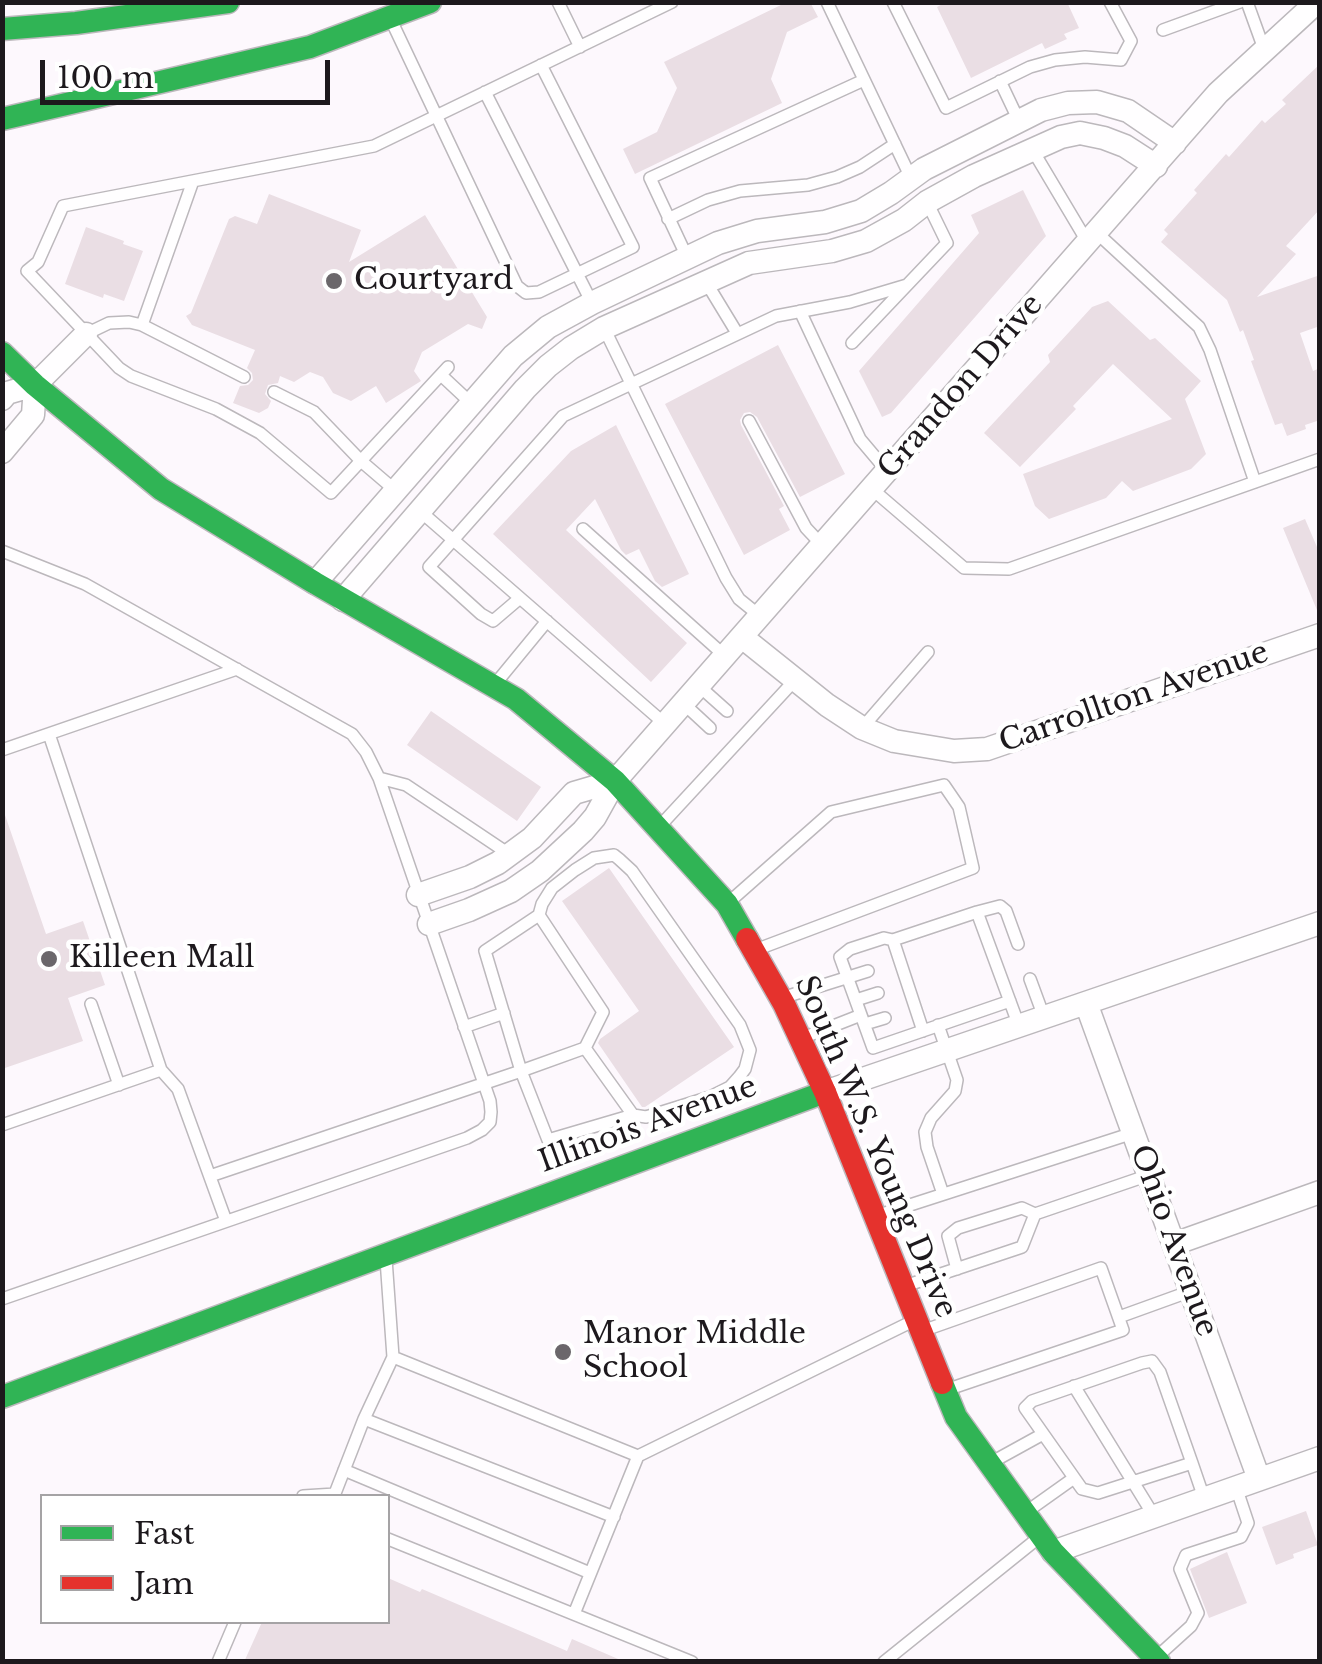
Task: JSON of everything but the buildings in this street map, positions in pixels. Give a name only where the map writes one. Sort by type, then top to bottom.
[{"type":"main road","points":[[2,29],[228,2]]},
{"type":"main road","points":[[2,119],[310,48],[430,2]]},
{"type":"main road","name":"South W.S. Young Drive","points":[[2,353],[161,490],[516,699],[615,781],[726,904],[781,998],[825,1092],[956,1417],[1047,1544],[1158,1660]]},
{"type":"main road","name":"Illinois Avenue","points":[[2,1397],[825,1092]]},
{"type":"street","name":"Grandon Drive","points":[[428,924],[511,891],[540,871],[595,817],[615,781],[1218,94],[1317,2]]},
{"type":"street","points":[[315,584],[513,356],[548,327],[592,302],[718,242],[757,231],[825,222],[860,211],[924,169],[1041,110],[1068,103],[1097,102],[1128,111],[1176,144]]},
{"type":"street","points":[[1019,121],[1032,149]]},
{"type":"street","points":[[343,600],[548,366],[604,328],[749,263],[832,251],[866,241],[974,176],[1061,137],[1080,134],[1104,138],[1156,166]]},
{"type":"street","points":[[911,178],[927,202]]},
{"type":"street","points":[[687,257],[706,282]]},
{"type":"street","points":[[592,302],[604,328]]},
{"type":"street","points":[[2,399],[7,393],[34,384],[86,334]]},
{"type":"street","points":[[2,452],[33,415],[34,384]]},
{"type":"street","points":[[396,491],[420,511]]},
{"type":"street","name":"Carrollton Avenue","points":[[742,637],[862,728],[894,741],[954,751],[988,749],[1320,635]]},
{"type":"street","points":[[418,895],[498,863],[532,838],[574,793],[615,781]]},
{"type":"street","name":"Illinois Avenue","points":[[825,1092],[1320,923]]},
{"type":"street","name":"Ohio Avenue","points":[[1086,1003],[1259,1479]]},
{"type":"street","points":[[1174,1244],[1320,1192]]},
{"type":"street","points":[[1047,1544],[1154,1516],[1320,1458]]},
{"type":"lane","points":[[558,2],[580,47]]},
{"type":"lane","points":[[472,404],[444,371],[331,492],[260,433],[216,409],[118,368],[28,271],[38,262],[63,206],[374,146],[672,2]]},
{"type":"lane","points":[[828,2],[911,178]]},
{"type":"lane","points":[[893,2],[946,108],[1030,67],[1055,60],[1122,60],[1130,42],[1110,2]]},
{"type":"lane","points":[[1163,30],[1243,2],[1264,49]]},
{"type":"lane","points":[[390,19],[517,286],[526,293],[539,292],[632,247],[541,66]]},
{"type":"lane","points":[[687,257],[650,178],[864,80]]},
{"type":"lane","points":[[1000,82],[1019,121]]},
{"type":"lane","points":[[485,92],[592,302]]},
{"type":"lane","points":[[668,218],[740,191],[808,185],[837,177],[895,144]]},
{"type":"lane","points":[[1032,149],[1092,238],[1199,327],[1255,482]]},
{"type":"lane","points":[[142,325],[194,180]]},
{"type":"lane","points":[[852,343],[947,242],[927,202]]},
{"type":"lane","points":[[706,282],[738,333]]},
{"type":"lane","points":[[520,598],[493,621],[429,566],[564,416],[776,316],[850,302],[907,285]]},
{"type":"lane","points":[[800,311],[879,480],[964,568],[1008,569],[1320,460]]},
{"type":"lane","points":[[86,334],[108,323],[142,325],[244,376]]},
{"type":"lane","points":[[604,328],[726,578],[739,599],[760,616]]},
{"type":"lane","points":[[274,392],[314,412],[360,461],[396,491]]},
{"type":"lane","points":[[749,421],[806,528],[822,545]]},
{"type":"lane","points":[[420,511],[665,724]]},
{"type":"lane","points":[[583,529],[725,656]]},
{"type":"lane","points":[[2,551],[84,584],[352,734],[380,778],[491,1112],[490,1122],[467,1138],[2,1299]]},
{"type":"lane","points":[[493,686],[547,621]]},
{"type":"lane","points":[[862,728],[928,652]]},
{"type":"lane","points":[[2,750],[237,669]]},
{"type":"lane","points":[[658,828],[729,745],[795,680]]},
{"type":"lane","points":[[691,694],[727,711]]},
{"type":"lane","points":[[691,694],[710,728]]},
{"type":"lane","points":[[50,734],[161,1070],[178,1089],[226,1222]]},
{"type":"lane","points":[[380,778],[406,786],[510,854]]},
{"type":"lane","points":[[726,904],[830,812],[944,785],[959,808],[973,868],[754,950]]},
{"type":"lane","points":[[614,855],[632,870],[740,1025],[750,1050],[745,1068],[730,1087],[646,1116],[633,1116],[548,1140],[485,950],[539,915],[552,888],[594,858],[614,855]]},
{"type":"lane","points":[[1010,1001],[874,1048],[840,957],[850,949],[884,938],[892,940],[1000,906],[1006,911],[1018,944]]},
{"type":"lane","points":[[977,912],[1019,1026]]},
{"type":"lane","points":[[210,1176],[585,1048],[604,1012],[539,915]]},
{"type":"lane","points":[[892,940],[910,1009],[923,1031]]},
{"type":"lane","points":[[781,998],[868,970]]},
{"type":"lane","points":[[1030,980],[1044,1017]]},
{"type":"lane","points":[[856,1000],[878,993]]},
{"type":"lane","points":[[91,1004],[118,1085]]},
{"type":"lane","points":[[464,1027],[504,1013]]},
{"type":"lane","points":[[800,1038],[863,1020],[885,1018]]},
{"type":"lane","points":[[938,1026],[957,1080],[955,1091],[931,1118],[925,1132],[943,1194]]},
{"type":"lane","points":[[585,1048],[633,1116]]},
{"type":"lane","points":[[2,1124],[161,1070]]},
{"type":"lane","points":[[875,1216],[1134,1133]]},
{"type":"lane","points":[[957,1269],[948,1236],[958,1228],[1022,1208],[1035,1214],[1149,1174]]},
{"type":"lane","points":[[904,1287],[1022,1248],[1035,1214]]},
{"type":"lane","points":[[334,1494],[393,1357],[386,1255]]},
{"type":"lane","points":[[574,1614],[638,1456],[919,1325],[1101,1268],[1123,1330],[945,1390]]},
{"type":"lane","points":[[1118,1317],[1191,1291]]},
{"type":"lane","points":[[393,1357],[638,1456]]},
{"type":"lane","points":[[1192,1463],[1098,1493],[1082,1489],[1025,1408],[1032,1401],[1152,1362],[1160,1372],[1192,1463],[1204,1498]]},
{"type":"lane","points":[[1074,1386],[1154,1516]]},
{"type":"lane","points":[[364,1419],[614,1517]]},
{"type":"lane","points":[[989,1464],[1043,1434]]},
{"type":"lane","points":[[344,1470],[590,1573]]},
{"type":"lane","points":[[1025,1512],[1074,1478]]},
{"type":"lane","points":[[1158,1660],[1191,1626],[1198,1613],[1180,1569],[1186,1555],[1241,1536],[1248,1523],[1236,1487]]},
{"type":"lane","points":[[390,1540],[692,1662]]},
{"type":"lane","points":[[884,1662],[1047,1544]]},
{"type":"lane","points":[[218,1662],[234,1624]]},
{"type":"traffic: fast","points":[[2,29],[228,2]]},
{"type":"traffic: fast","points":[[2,119],[310,47],[430,2]]},
{"type":"traffic: fast","points":[[2,353],[161,489],[516,699],[615,781],[727,904],[747,939]]},
{"type":"traffic: fast","points":[[2,1397],[825,1092]]},
{"type":"traffic: fast","points":[[942,1383],[956,1417],[1053,1552],[1159,1662]]},
{"type":"traffic: jam","points":[[747,939],[784,1004],[825,1092],[942,1383]]},
{"type":"place","name":"Courtyard","points":[[334,281]]},
{"type":"place","name":"Killeen Mall","points":[[49,959]]},
{"type":"place","name":"Manor Middle School","points":[[563,1352]]}]
